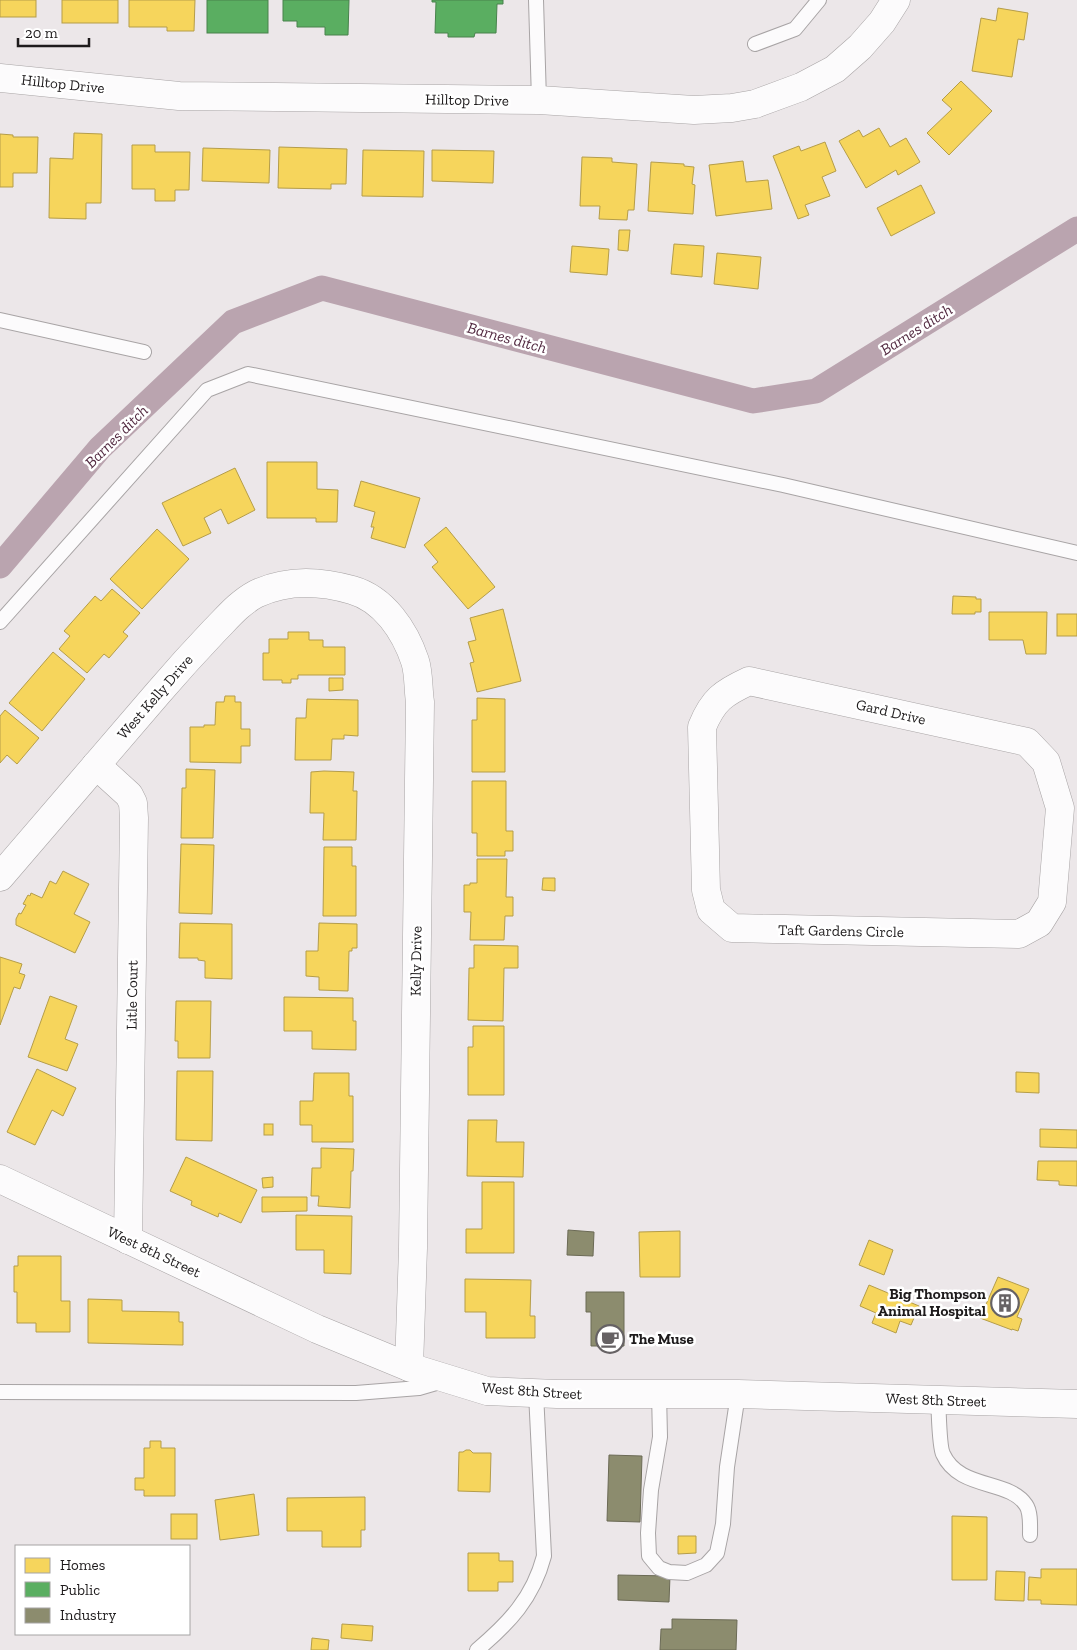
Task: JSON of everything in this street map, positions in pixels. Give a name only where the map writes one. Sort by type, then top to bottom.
[{"type":"street","name":"Hilltop Drive","points":[[0,78],[179,96],[539,100],[694,110],[732,108],[755,104],[801,87],[835,69],[882,22],[896,0]]},
{"type":"street","name":"West Kelly Drive","points":[[0,877],[188,659],[242,604],[255,595],[272,588],[298,583],[330,584],[346,588]]},
{"type":"street","name":"Kelly Drive","points":[[346,588],[372,599],[389,614],[403,634],[415,663],[420,702],[413,1248],[409,1367]]},
{"type":"street","name":"Gard Drive","points":[[702,727],[709,710],[728,691],[750,681],[1027,742],[1046,762],[1069,808]]},
{"type":"street","name":"Taft Gardens Circle","points":[[702,727],[706,890],[711,910],[732,928],[1019,934],[1039,923],[1052,902],[1069,808]]},
{"type":"street","name":"Litle Court","points":[[96,765],[130,795],[133,803],[128,1240]]},
{"type":"street","name":"West 8th Street","points":[[0,1179],[317,1328],[409,1367],[487,1391],[612,1395],[659,1393],[738,1394],[1077,1404]]},
{"type":"lane","points":[[536,0],[539,100]]},
{"type":"lane","points":[[755,44],[795,29],[819,0]]},
{"type":"lane","points":[[0,320],[144,352]]},
{"type":"lane","points":[[0,622],[207,390],[248,374],[783,485],[1077,552]]},
{"type":"lane","points":[[0,1392],[356,1393],[419,1388],[448,1379]]},
{"type":"lane","points":[[476,1650],[500,1631],[524,1602],[539,1576],[544,1556],[536,1393]]},
{"type":"lane","points":[[659,1393],[660,1437],[651,1490],[648,1533],[649,1556],[659,1568],[669,1572],[687,1573],[706,1565],[717,1552],[723,1524],[727,1467],[738,1394]]},
{"type":"lane","points":[[938,1400],[942,1453],[955,1470],[978,1482],[1017,1495],[1028,1506],[1030,1535]]},
{"type":"building: Homes","points":[[0,0],[36,0],[36,17],[0,17]]},
{"type":"building: Homes","points":[[62,0],[118,0],[118,23],[62,23]]},
{"type":"building: Homes","points":[[129,0],[195,0],[194,31],[167,31],[167,27],[129,27]]},
{"type":"building: Homes","points":[[998,8],[1028,13],[1024,40],[1018,39],[1012,77],[972,71],[981,18],[996,21]]},
{"type":"building: Homes","points":[[961,81],[992,111],[949,155],[927,133],[952,109],[942,100]]},
{"type":"building: Homes","points":[[879,128],[890,147],[906,138],[920,162],[898,175],[896,170],[866,188],[839,141],[859,130],[863,137]]},
{"type":"building: Homes","points":[[74,133],[102,134],[101,203],[86,203],[86,219],[49,218],[50,158],[73,159]]},
{"type":"building: Homes","points":[[0,134],[13,135],[13,137],[38,137],[37,173],[13,173],[13,187],[0,187]]},
{"type":"building: Homes","points":[[825,142],[836,171],[822,177],[830,196],[805,205],[809,215],[798,219],[773,156],[799,146],[801,151]]},
{"type":"building: Homes","points":[[132,145],[155,145],[155,152],[190,152],[189,190],[175,190],[175,201],[155,201],[155,189],[132,189]]},
{"type":"building: Homes","points":[[279,147],[347,149],[346,184],[331,184],[331,189],[278,188]]},
{"type":"building: Homes","points":[[203,148],[270,150],[269,183],[202,181]]},
{"type":"building: Homes","points":[[363,150],[424,151],[423,197],[362,196]]},
{"type":"building: Homes","points":[[432,150],[494,151],[493,183],[432,181]]},
{"type":"building: Homes","points":[[582,157],[612,158],[612,162],[637,164],[634,210],[628,210],[627,220],[599,219],[600,206],[580,206]]},
{"type":"building: Homes","points":[[743,161],[746,182],[768,180],[772,209],[716,216],[709,165]]},
{"type":"building: Homes","points":[[651,162],[684,164],[684,166],[694,167],[692,184],[695,185],[693,214],[648,211]]},
{"type":"building: Homes","points":[[921,185],[935,213],[891,236],[877,208]]},
{"type":"building: Homes","points":[[619,230],[630,230],[628,251],[618,250]]},
{"type":"building: Homes","points":[[674,244],[704,246],[702,277],[671,274]]},
{"type":"building: Homes","points":[[572,246],[609,249],[607,275],[570,272]]},
{"type":"building: Homes","points":[[717,253],[761,257],[758,289],[714,284]]},
{"type":"building: Homes","points":[[267,462],[317,462],[317,489],[338,490],[337,522],[316,522],[316,518],[267,518]]},
{"type":"building: Homes","points":[[235,468],[255,510],[228,524],[221,509],[204,518],[211,533],[183,546],[162,503]]},
{"type":"building: Homes","points":[[361,481],[420,498],[405,548],[371,538],[374,527],[371,527],[375,512],[354,506]]},
{"type":"building: Homes","points":[[446,527],[495,587],[468,609],[432,567],[438,562],[424,545]]},
{"type":"building: Homes","points":[[157,529],[189,559],[142,609],[110,579]]},
{"type":"building: Homes","points":[[112,589],[140,613],[123,632],[128,636],[109,658],[104,654],[87,673],[59,649],[70,636],[64,631],[95,596],[101,601]]},
{"type":"building: Homes","points":[[953,596],[981,599],[981,612],[975,612],[975,614],[952,614]]},
{"type":"building: Homes","points":[[503,609],[521,681],[477,692],[470,663],[474,662],[468,642],[476,640],[470,618]]},
{"type":"building: Homes","points":[[989,612],[1047,612],[1046,654],[1026,654],[1023,640],[989,640]]},
{"type":"building: Homes","points":[[1057,614],[1077,614],[1077,636],[1057,636]]},
{"type":"building: Homes","points":[[288,632],[309,632],[309,640],[323,640],[323,647],[345,647],[345,675],[298,675],[298,679],[291,679],[291,683],[282,683],[282,680],[263,680],[263,653],[269,653],[269,639],[288,639]]},
{"type":"building: Homes","points":[[53,652],[85,679],[42,731],[9,703]]},
{"type":"building: Homes","points":[[329,678],[343,678],[343,690],[329,691]]},
{"type":"building: Homes","points":[[225,696],[235,696],[235,702],[241,702],[241,729],[250,729],[250,746],[241,746],[241,763],[190,762],[190,727],[215,725],[216,702],[224,702]]},
{"type":"building: Homes","points":[[477,698],[505,699],[505,772],[472,772],[472,720],[477,720]]},
{"type":"building: Homes","points":[[307,699],[358,700],[358,736],[344,735],[344,739],[332,739],[331,760],[295,760],[296,718],[306,718]]},
{"type":"building: Homes","points":[[5,710],[39,738],[17,764],[7,755],[0,763],[0,716]]},
{"type":"building: Homes","points":[[186,769],[215,770],[213,838],[181,838],[182,788],[186,788]]},
{"type":"building: Homes","points":[[311,772],[354,772],[353,791],[357,791],[356,840],[323,840],[324,813],[310,813]]},
{"type":"building: Homes","points":[[472,781],[506,781],[506,831],[513,831],[513,851],[505,851],[505,856],[477,856],[477,833],[472,833]]},
{"type":"building: Homes","points":[[181,844],[214,845],[212,914],[179,913]]},
{"type":"building: Homes","points":[[324,847],[352,847],[352,866],[356,866],[356,916],[323,916]]},
{"type":"building: Homes","points":[[477,859],[507,859],[506,897],[513,897],[513,916],[505,916],[504,940],[470,940],[471,912],[464,912],[464,885],[477,883]]},
{"type":"building: Homes","points":[[63,871],[89,884],[74,914],[90,922],[75,953],[16,925],[16,919],[26,905],[23,904],[28,895],[30,896],[31,893],[42,898],[50,881],[56,884]]},
{"type":"building: Homes","points":[[543,878],[555,878],[555,891],[542,890]]},
{"type":"building: Homes","points":[[180,923],[232,924],[232,979],[205,978],[205,961],[198,960],[198,958],[179,958]]},
{"type":"building: Homes","points":[[319,923],[357,924],[357,948],[352,948],[352,951],[349,951],[348,991],[319,990],[319,977],[306,976],[306,951],[318,951]]},
{"type":"building: Homes","points":[[474,945],[518,946],[518,968],[504,968],[503,1021],[468,1020],[469,968],[474,968]]},
{"type":"building: Homes","points":[[0,957],[22,964],[19,973],[25,975],[20,989],[14,987],[0,1025]]},
{"type":"building: Homes","points":[[50,996],[77,1006],[65,1039],[78,1044],[67,1071],[28,1057]]},
{"type":"building: Homes","points":[[284,997],[353,998],[353,1021],[356,1021],[356,1050],[312,1049],[312,1031],[284,1031]]},
{"type":"building: Homes","points":[[176,1001],[211,1001],[210,1058],[178,1058],[178,1041],[175,1041]]},
{"type":"building: Homes","points":[[473,1026],[504,1026],[504,1095],[468,1095],[468,1047],[473,1047]]},
{"type":"building: Homes","points":[[37,1069],[76,1088],[63,1116],[52,1110],[35,1145],[7,1132]]},
{"type":"building: Homes","points":[[177,1071],[213,1071],[212,1141],[176,1140]]},
{"type":"building: Homes","points":[[1016,1072],[1039,1073],[1039,1093],[1016,1092]]},
{"type":"building: Homes","points":[[314,1073],[349,1073],[349,1096],[353,1096],[353,1142],[312,1142],[312,1125],[300,1125],[300,1101],[313,1101]]},
{"type":"building: Homes","points":[[468,1120],[497,1120],[496,1142],[524,1142],[523,1177],[467,1176]]},
{"type":"building: Homes","points":[[264,1124],[273,1124],[273,1135],[264,1135]]},
{"type":"building: Homes","points":[[1040,1129],[1077,1130],[1077,1148],[1040,1147]]},
{"type":"building: Homes","points":[[321,1148],[354,1149],[353,1171],[351,1171],[350,1208],[318,1206],[319,1196],[311,1196],[312,1168],[321,1168]]},
{"type":"building: Homes","points":[[186,1157],[257,1190],[241,1223],[219,1213],[218,1217],[191,1205],[192,1201],[170,1191]]},
{"type":"building: Homes","points":[[1038,1161],[1077,1161],[1077,1186],[1059,1185],[1059,1181],[1037,1180]]},
{"type":"building: Homes","points":[[273,1177],[273,1187],[263,1188],[262,1178]]},
{"type":"building: Homes","points":[[482,1182],[514,1182],[514,1253],[466,1253],[466,1229],[482,1229]]},
{"type":"building: Homes","points":[[262,1197],[307,1197],[307,1211],[262,1212]]},
{"type":"building: Homes","points":[[296,1215],[352,1216],[351,1274],[324,1273],[324,1250],[296,1250]]},
{"type":"building: Homes","points":[[680,1231],[680,1277],[640,1277],[639,1232]]},
{"type":"building: Homes","points":[[869,1240],[893,1250],[884,1275],[859,1265]]},
{"type":"building: Homes","points":[[18,1256],[61,1256],[61,1301],[70,1301],[70,1332],[36,1332],[36,1323],[17,1323],[17,1292],[14,1292],[14,1266],[18,1266]]},
{"type":"building: Homes","name":"Big Thompson Animal Hospital","points":[[998,1277],[1029,1289],[1017,1317],[1022,1319],[1018,1331],[980,1318]]},
{"type":"building: Homes","points":[[465,1279],[531,1280],[530,1316],[535,1316],[535,1338],[486,1338],[486,1312],[465,1312]]},
{"type":"building: Homes","points":[[869,1285],[919,1306],[911,1325],[900,1321],[896,1333],[872,1323],[876,1313],[860,1306]]},
{"type":"building: Homes","points":[[88,1299],[122,1300],[122,1311],[179,1312],[179,1322],[183,1322],[183,1345],[88,1343]]},
{"type":"building: Homes","points":[[150,1441],[161,1441],[161,1448],[175,1448],[175,1496],[144,1496],[144,1490],[135,1490],[135,1478],[144,1478],[144,1448],[150,1448]]},
{"type":"building: Homes","points":[[470,1450],[473,1453],[491,1453],[490,1492],[458,1491],[459,1452]]},
{"type":"building: Homes","points":[[254,1494],[259,1535],[220,1540],[215,1500]]},
{"type":"building: Homes","points":[[365,1497],[365,1530],[361,1530],[361,1547],[322,1547],[322,1531],[287,1531],[287,1498]]},
{"type":"building: Homes","points":[[171,1514],[197,1514],[197,1539],[171,1539]]},
{"type":"building: Homes","points":[[952,1516],[987,1517],[987,1580],[952,1580]]},
{"type":"building: Homes","points":[[678,1536],[696,1536],[696,1553],[678,1554]]},
{"type":"building: Homes","points":[[468,1553],[499,1553],[499,1561],[513,1561],[513,1582],[498,1582],[498,1591],[468,1591]]},
{"type":"building: Homes","points":[[1041,1569],[1077,1569],[1077,1605],[1041,1604],[1041,1600],[1028,1600],[1029,1577],[1041,1578]]},
{"type":"building: Homes","points":[[996,1571],[1025,1572],[1024,1601],[995,1600]]},
{"type":"building: Homes","points":[[342,1624],[373,1626],[372,1641],[341,1638]]},
{"type":"building: Homes","points":[[312,1638],[329,1640],[328,1650],[311,1650]]},
{"type":"building: Public","points":[[207,0],[268,0],[268,33],[207,33]]},
{"type":"building: Public","points":[[283,0],[349,0],[348,35],[325,35],[325,27],[297,27],[297,21],[283,21]]},
{"type":"building: Public","points":[[432,0],[503,0],[503,4],[497,4],[496,33],[475,33],[474,37],[448,37],[448,33],[435,33],[436,2],[432,2]]},
{"type":"building: Industry","points":[[568,1230],[594,1232],[593,1256],[567,1255]]},
{"type":"building: Industry","points":[[586,1292],[624,1292],[624,1346],[591,1346],[591,1312],[586,1312]]},
{"type":"building: Industry","points":[[609,1455],[642,1456],[640,1522],[607,1521]]},
{"type":"building: Industry","points":[[618,1575],[670,1576],[669,1602],[618,1600]]},
{"type":"building: Industry","points":[[672,1619],[737,1620],[736,1650],[660,1650],[661,1629],[672,1629]]},
{"type":"waterway","name":"Barnes ditch","points":[[0,566],[100,448],[233,322],[322,288],[753,401],[816,391],[1077,229]]},
{"type":"place","name":"Big Thompson Animal Hospital","points":[[1005,1303]]},
{"type":"place","name":"The Muse","points":[[610,1339]]}]
